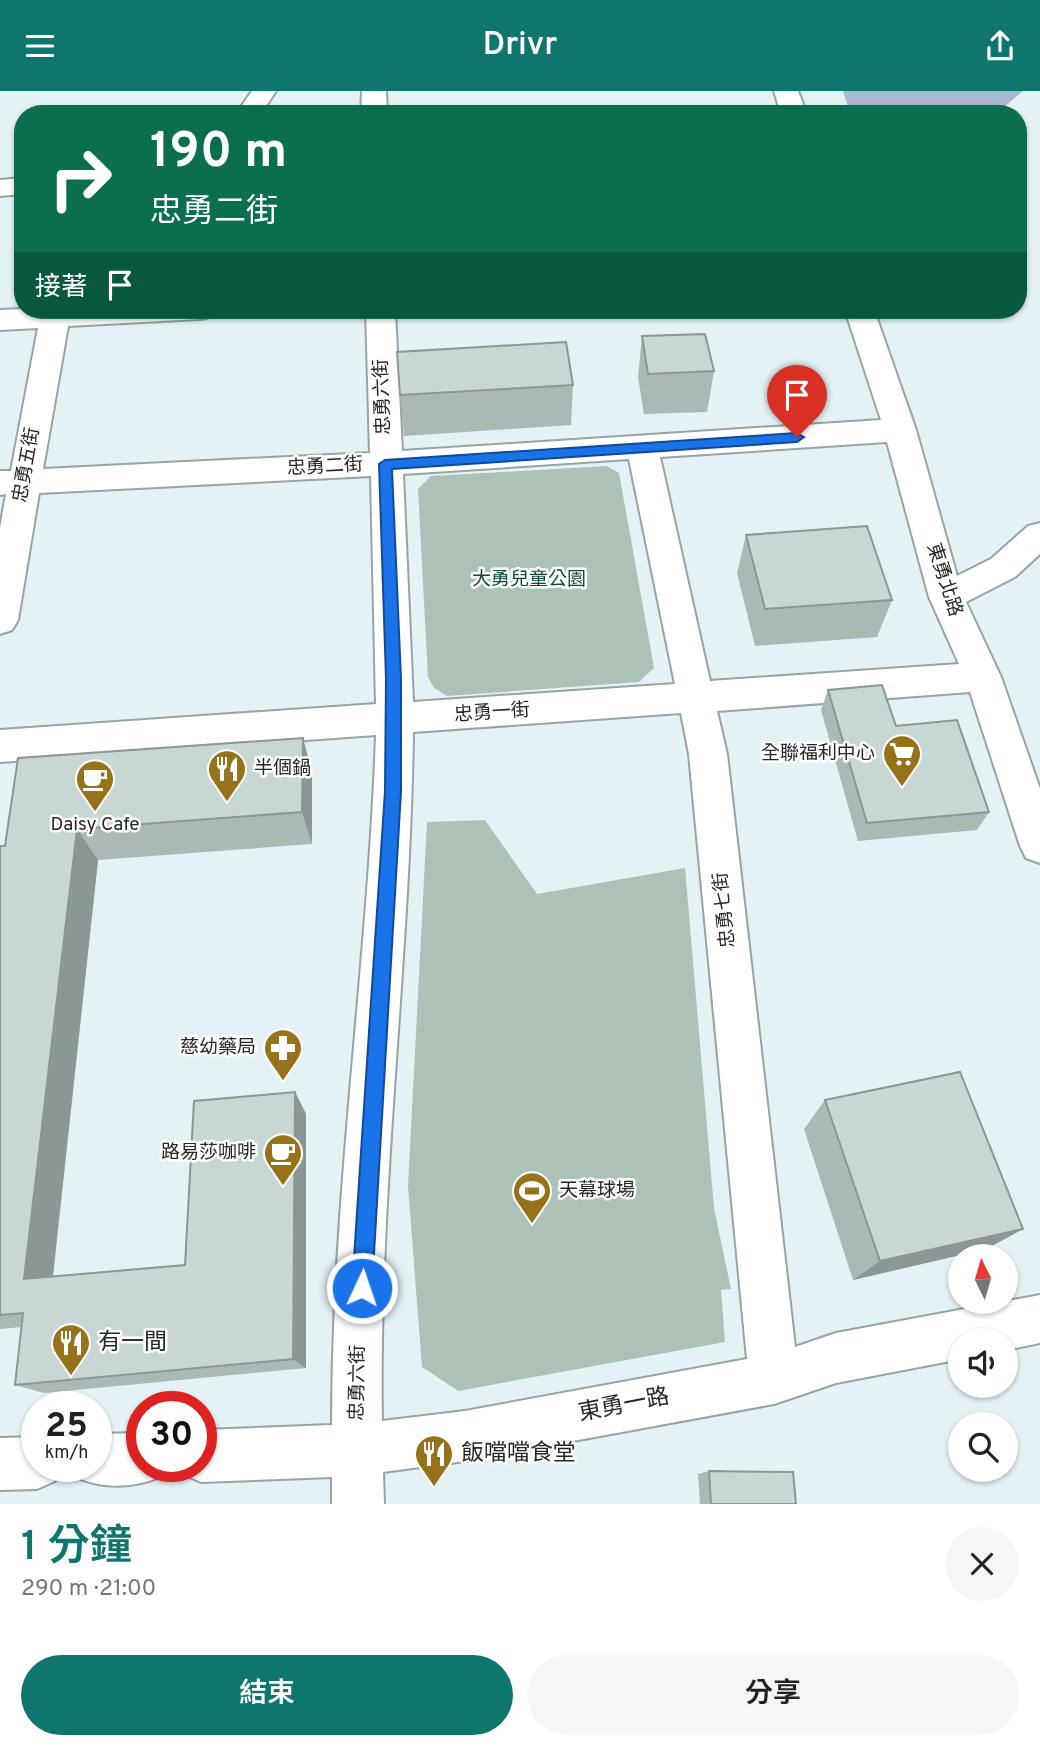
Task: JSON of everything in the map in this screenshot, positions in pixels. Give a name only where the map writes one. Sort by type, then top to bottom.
[{"type":"street","name":"忠勇五街","points":[[0,620],[12,482],[54,319]]},
{"type":"street","name":"忠勇六街","points":[[358,1504],[358,1344],[393,791],[394,720],[380,319]]},
{"type":"street","name":"東勇北路","points":[[863,319],[900,431],[946,597],[983,677],[1040,846]]},
{"type":"street","name":"忠勇二街","points":[[12,482],[385,464],[900,431]]},
{"type":"street","name":"忠勇七街","points":[[642,447],[708,754],[774,1378]]},
{"type":"street","points":[[946,597],[1003,568],[1040,535]]},
{"type":"street","name":"忠勇一街","points":[[0,746],[983,677]]},
{"type":"street","name":"東勇一路","points":[[217,1455],[356,1450],[465,1436],[774,1378],[836,1358],[1040,1319]]},
{"type":"street","points":[[0,1464],[21,1463]]},
{"type":"green space","name":"大勇兒童公園","points":[[607,466],[619,473],[654,668],[639,682],[447,696],[434,688],[428,677],[418,489],[431,476]]},
{"type":"green space","points":[[485,820],[537,894],[685,868],[714,1208],[731,1289],[721,1290],[725,1342],[458,1391],[422,1367],[408,1186],[427,822]]},
{"type":"water","points":[[843,91],[1023,91],[1007,105],[847,105]]},
{"type":"building","points":[[705,334],[714,371],[648,374],[642,336]]},
{"type":"building","points":[[566,342],[573,385],[400,395],[397,352]]},
{"type":"building","points":[[867,526],[892,600],[765,609],[746,535]]},
{"type":"building","name":"全聯福利中心","points":[[882,685],[896,726],[957,720],[989,812],[867,823],[828,690]]},
{"type":"building","points":[[303,738],[302,812],[77,829],[24,1279],[185,1265],[194,1101],[295,1092],[293,1359],[15,1385],[23,1313],[0,1315],[0,846],[5,846],[18,758]]},
{"type":"building","points":[[960,1072],[1023,1229],[880,1261],[825,1100]]},
{"type":"building","points":[[709,1471],[793,1472],[796,1504],[711,1504]]},
{"type":"place","name":"全聯福利中心","points":[[902,788]]},
{"type":"place","name":"半個鍋","points":[[227,803]]},
{"type":"place","name":"Daisy Cafe","points":[[95,813]]},
{"type":"place","name":"慈幼藥局","points":[[283,1082]]},
{"type":"place","name":"路易莎咖啡","points":[[283,1187]]},
{"type":"place","name":"天幕球場","points":[[532,1225]]},
{"type":"place","name":"有一間","points":[[71,1377]]},
{"type":"place","name":"飯噹噹食堂","points":[[434,1488]]},
{"type":"route","points":[[362,1288],[393,791],[394,679],[385,464],[797,437]]}]
